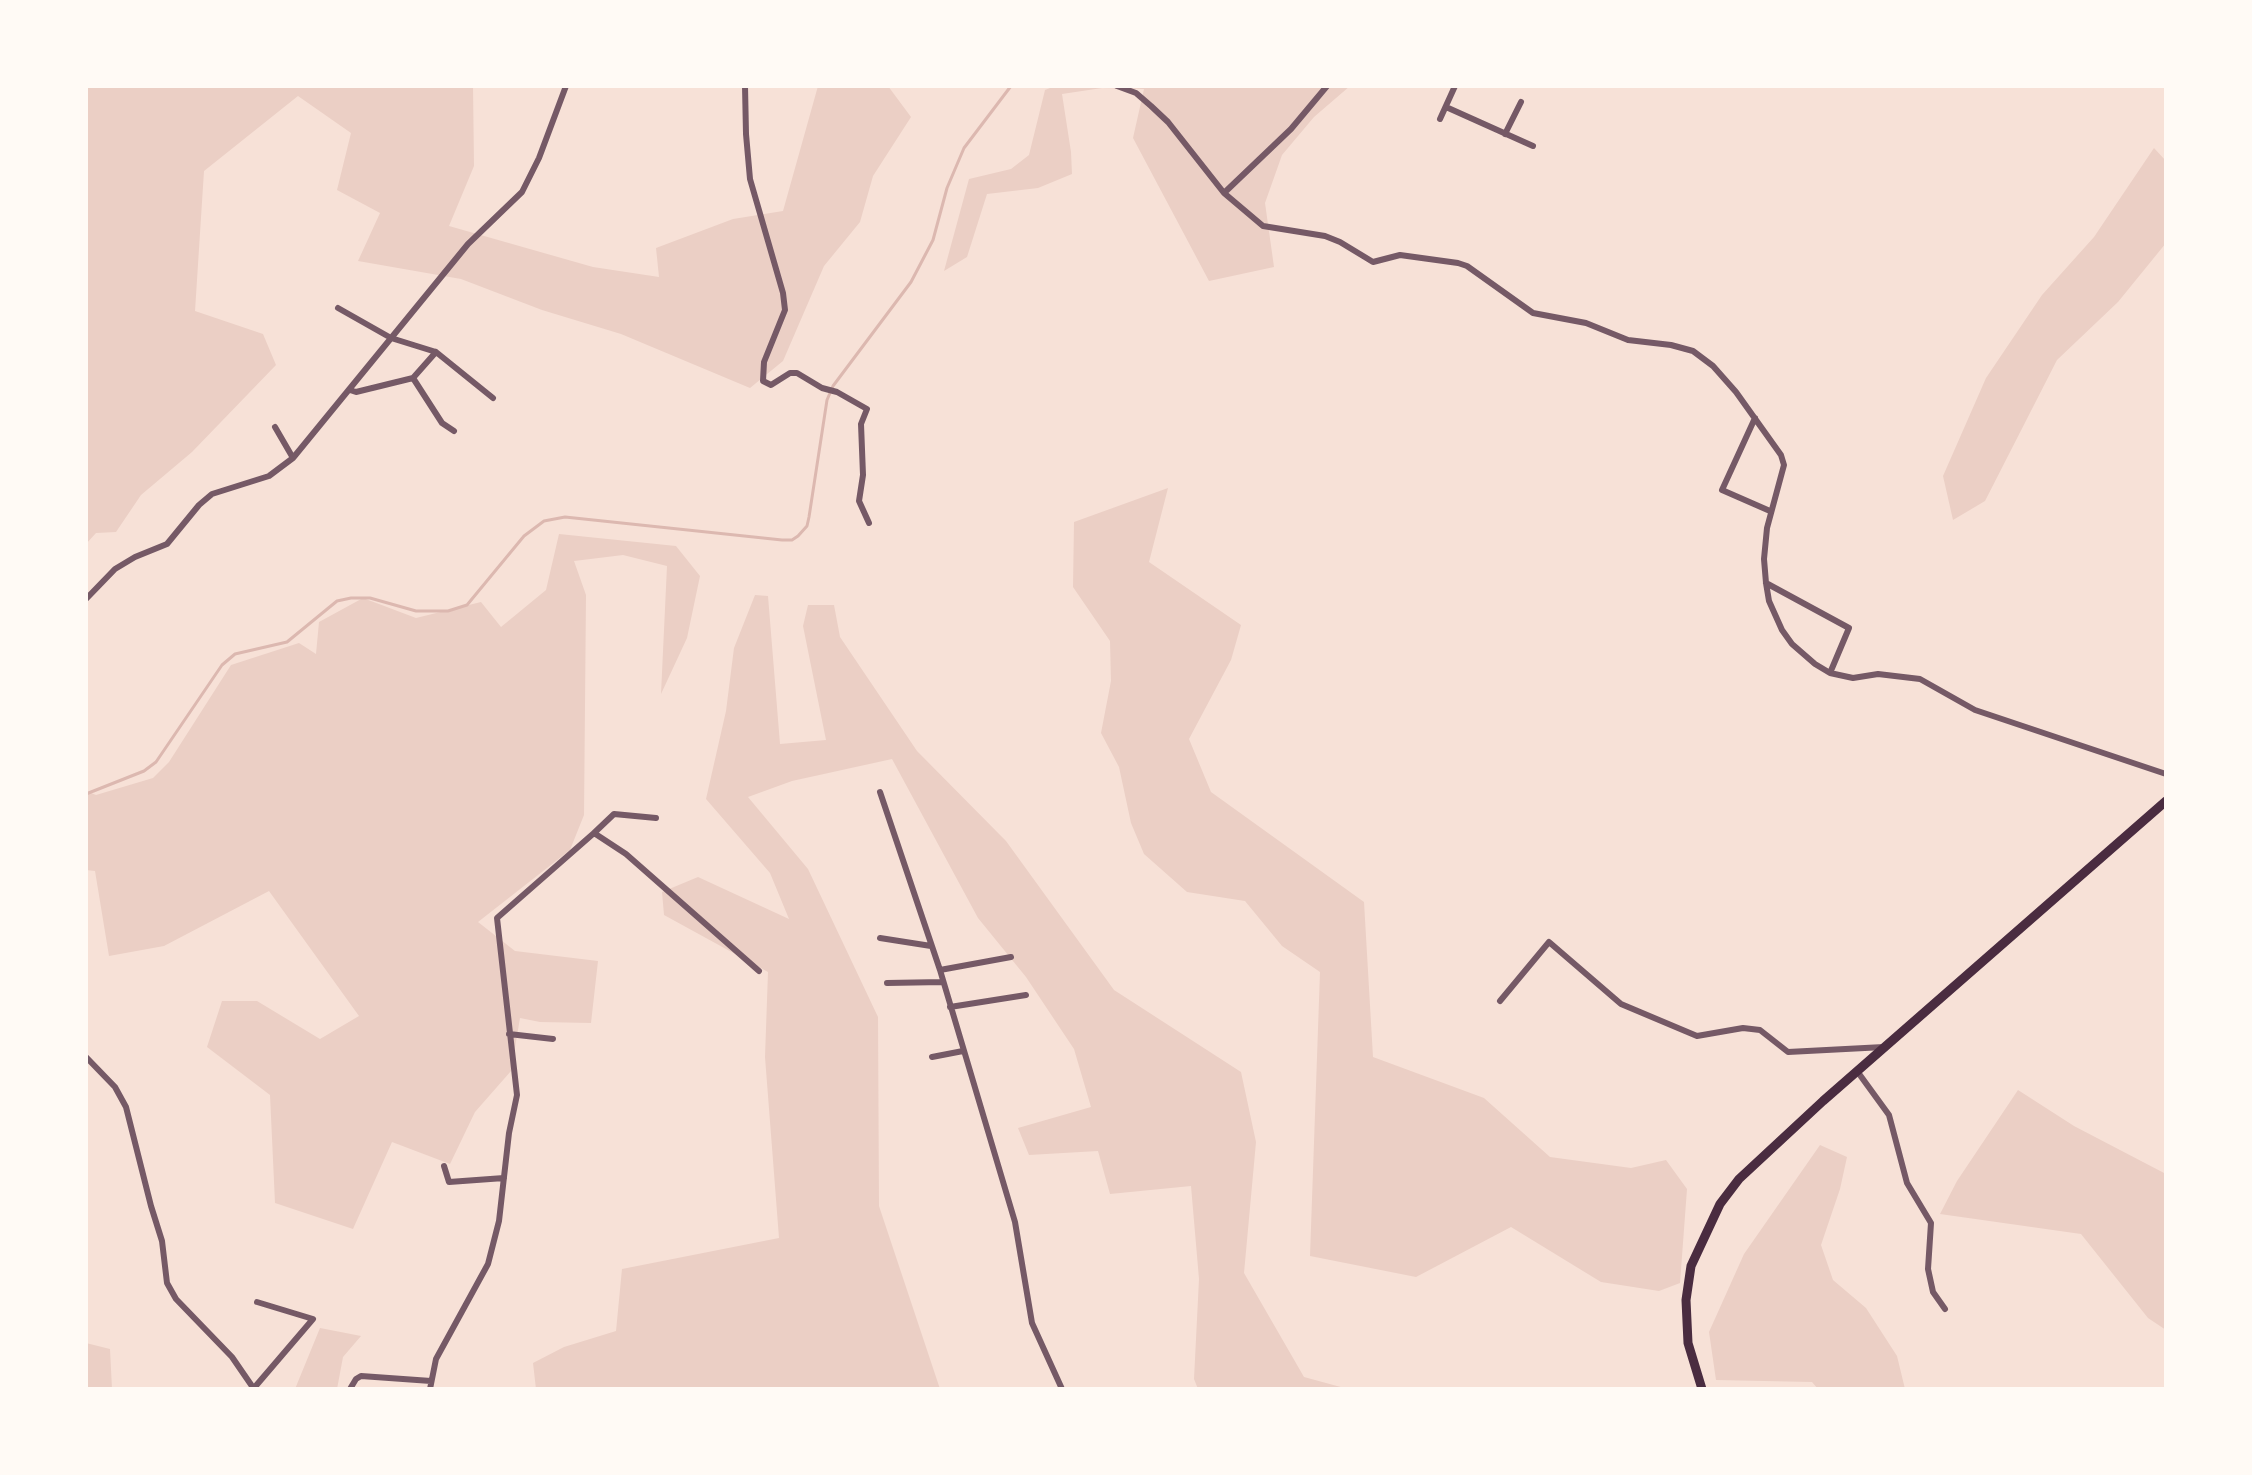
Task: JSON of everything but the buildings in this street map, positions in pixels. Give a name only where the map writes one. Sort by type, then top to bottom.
[{"type":"main road","points":[[1702,1389],[1688,1343],[1686,1300],[1691,1266],[1720,1204],[1739,1179],[1884,1047],[2166,801]]},
{"type":"street","points":[[86,599],[115,569],[167,544],[212,494],[269,476],[293,458],[468,244],[522,192],[539,158],[566,86]]},
{"type":"street","points":[[745,86],[750,179],[783,293],[785,310],[764,362],[763,381],[771,385],[790,373],[797,373],[867,409],[861,424],[863,475],[859,501],[869,523]]},
{"type":"street","points":[[1117,86],[1136,93],[1168,122],[1224,193],[1256,222],[1270,228],[1325,236],[1373,262],[1400,255],[1458,263],[1467,266],[1533,313],[1586,323],[1628,340],[1693,351],[1713,366],[1779,450],[1784,465],[1770,511],[1764,559],[1769,601],[1787,637],[1802,654],[1830,673],[1853,678],[1878,674],[1920,679],[1975,710],[2166,774]]},
{"type":"street","points":[[1224,193],[1291,129],[1327,86]]},
{"type":"street","points":[[1440,119],[1455,86]]},
{"type":"street","points":[[1505,134],[1521,102]]},
{"type":"street","points":[[1446,107],[1533,146]]},
{"type":"street","points":[[338,308],[391,338],[436,352],[493,398]]},
{"type":"street","points":[[350,390],[356,392],[413,378],[436,352]]},
{"type":"street","points":[[413,378],[442,423],[454,431]]},
{"type":"street","points":[[1755,418],[1722,490],[1770,511]]},
{"type":"street","points":[[275,427],[293,458]]},
{"type":"street","points":[[1766,583],[1849,628],[1830,673]]},
{"type":"street","points":[[880,792],[940,970],[1015,1222],[1032,1323],[1062,1389]]},
{"type":"street","points":[[350,1389],[361,1376],[430,1385],[436,1359],[488,1264],[499,1221],[517,1095],[497,918],[614,814],[656,818]]},
{"type":"street","points":[[594,833],[626,854],[759,971]]},
{"type":"street","points":[[880,938],[931,946]]},
{"type":"street","points":[[1500,1001],[1549,942],[1621,1004],[1697,1036],[1743,1028],[1760,1030],[1788,1052],[1884,1047]]},
{"type":"street","points":[[940,970],[1011,957]]},
{"type":"street","points":[[887,983],[943,982]]},
{"type":"street","points":[[950,1007],[1026,995]]},
{"type":"street","points":[[509,1034],[553,1039]]},
{"type":"street","points":[[932,1057],[963,1051]]},
{"type":"street","points":[[86,1057],[115,1087],[126,1107],[162,1241],[167,1283],[176,1299],[232,1357],[254,1389],[313,1319],[257,1302]]},
{"type":"street","points":[[1857,1071],[1889,1115],[1907,1183],[1931,1223],[1928,1269],[1933,1292],[1945,1309]]},
{"type":"street","points":[[444,1166],[449,1182],[504,1178]]},
{"type":"shaded area","points":[[86,86],[473,86],[474,166],[449,226],[593,267],[659,277],[656,248],[733,219],[783,211],[818,86],[888,86],[911,117],[873,176],[860,222],[824,266],[783,361],[750,388],[621,334],[542,310],[461,279],[358,261],[380,213],[337,190],[351,133],[298,96],[204,171],[195,311],[263,334],[276,365],[192,452],[141,495],[116,532],[96,533],[86,544]]},
{"type":"shaded area","points":[[1055,86],[1350,86],[1314,117],[1282,155],[1265,203],[1274,267],[1209,281],[1133,138],[1144,89],[1102,88],[1062,94],[1072,174],[1038,188],[987,194],[967,257],[944,271],[969,179],[1011,169],[1029,155],[1045,90]]},
{"type":"shaded area","points":[[2154,148],[2166,161],[2166,243],[2118,302],[2057,360],[1985,501],[1953,520],[1943,476],[1986,378],[2042,295],[2094,237]]},
{"type":"shaded area","points":[[1168,488],[1149,562],[1241,625],[1231,660],[1189,739],[1211,792],[1364,902],[1373,1057],[1484,1098],[1550,1157],[1631,1168],[1666,1160],[1687,1189],[1680,1283],[1659,1291],[1601,1282],[1511,1227],[1416,1277],[1310,1256],[1320,972],[1282,946],[1245,901],[1187,892],[1144,854],[1131,823],[1119,767],[1101,733],[1111,681],[1110,641],[1073,587],[1074,522]]},
{"type":"shaded area","points":[[559,534],[676,546],[700,576],[687,638],[661,694],[667,566],[623,555],[574,561],[586,595],[584,815],[570,850],[478,922],[515,951],[598,961],[591,1023],[540,1022],[520,1018],[511,1071],[475,1112],[450,1164],[392,1142],[353,1229],[275,1203],[270,1095],[207,1047],[222,1001],[257,1001],[320,1039],[359,1016],[269,891],[164,946],[109,956],[95,871],[86,870],[86,791],[96,795],[153,778],[169,762],[231,665],[299,643],[316,654],[319,622],[363,598],[416,618],[481,602],[501,627],[546,590]]},
{"type":"shaded area","points":[[755,595],[768,596],[780,744],[826,740],[803,626],[808,605],[834,605],[840,637],[917,751],[1006,841],[1114,990],[1241,1072],[1256,1142],[1244,1273],[1304,1377],[1348,1389],[1198,1389],[1194,1379],[1199,1279],[1191,1186],[1110,1194],[1098,1151],[1029,1155],[1018,1128],[1091,1107],[1074,1049],[1026,977],[978,918],[892,759],[792,781],[748,797],[808,869],[878,1017],[879,1206],[940,1389],[536,1389],[533,1363],[564,1347],[616,1331],[622,1269],[779,1238],[765,1057],[768,972],[664,915],[662,892],[698,877],[789,919],[770,873],[706,799],[726,711],[734,648]]},
{"type":"shaded area","points":[[2018,1090],[2074,1126],[2166,1174],[2166,1330],[2148,1318],[2081,1234],[1940,1214],[1957,1181]]},
{"type":"shaded area","points":[[1820,1145],[1847,1157],[1821,1245],[1833,1280],[1866,1308],[1897,1356],[1905,1389],[1818,1389],[1812,1382],[1716,1380],[1709,1332],[1744,1254]]},
{"type":"shaded area","points":[[320,1328],[361,1336],[343,1357],[337,1389],[295,1389]]},
{"type":"shaded area","points":[[86,1343],[110,1349],[112,1389],[86,1389]]},
{"type":"waterway","points":[[86,794],[144,771],[156,762],[222,665],[235,654],[287,642],[337,601],[351,598],[370,598],[416,611],[448,611],[467,605],[524,536],[544,521],[565,517],[782,540],[792,540],[798,536],[807,526],[827,400],[833,386],[911,282],[933,240],[947,188],[964,148],[1011,86]]}]
